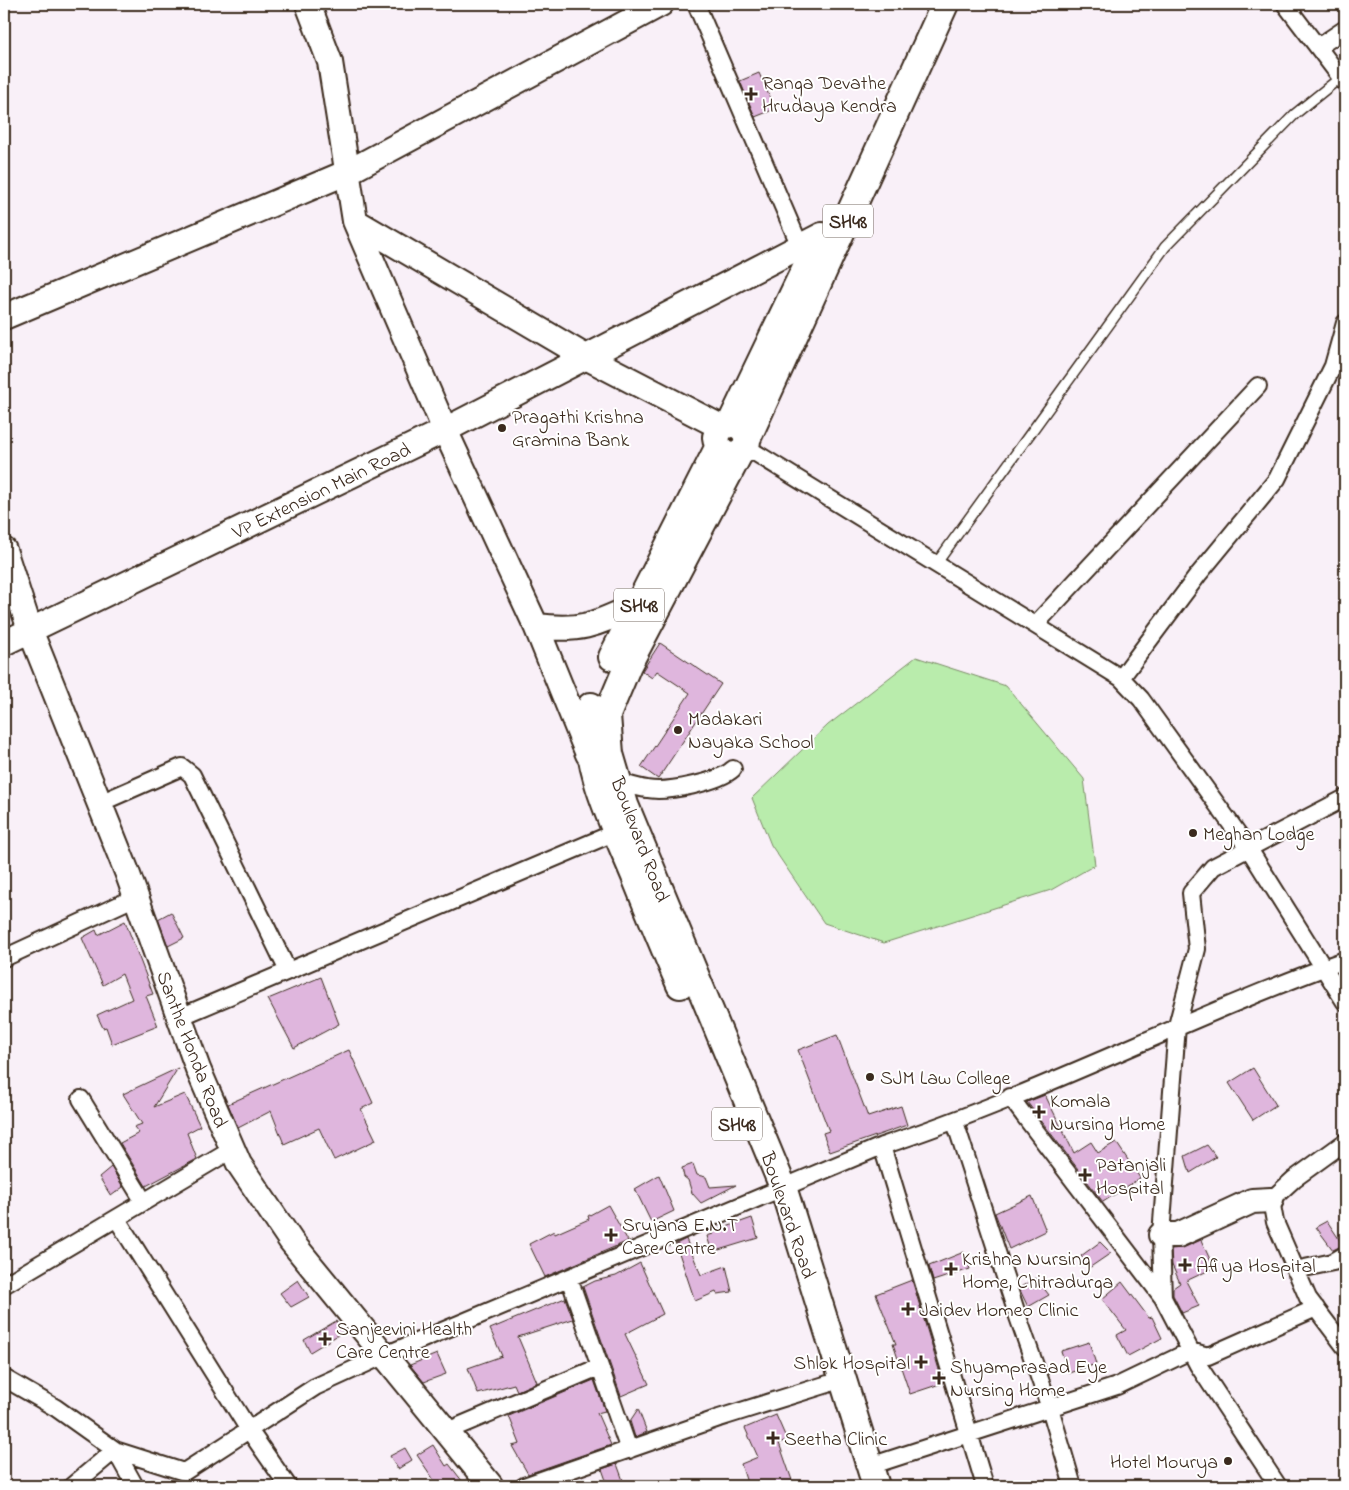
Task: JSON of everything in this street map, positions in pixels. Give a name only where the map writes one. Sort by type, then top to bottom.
[{"type":"main road","name":"SH48","points":[[605,772],[607,714],[615,692],[734,439],[820,241],[927,4]]},
{"type":"main road","name":"SH48","points":[[820,241],[945,4]]},
{"type":"main road","name":"SH48","points":[[605,772],[589,743],[588,719],[594,697],[639,604],[734,439]]},
{"type":"main road","name":"Boulevard Road","points":[[605,772],[616,832],[775,1190],[828,1384],[869,1480]]},
{"type":"main road","name":"Boulevard Road","points":[[605,772],[775,1190],[869,1480]]},
{"type":"street","points":[[308,4],[330,62],[355,221],[446,430],[605,772],[648,790],[681,788],[727,774],[733,768]]},
{"type":"street","points":[[4,317],[348,172],[661,4]]},
{"type":"street","points":[[696,4],[820,241]]},
{"type":"street","points":[[1285,4],[1343,80]]},
{"type":"street","points":[[1318,47],[1345,29]]},
{"type":"street","points":[[355,221],[586,357],[734,439],[1121,678],[1140,699],[1249,849],[1345,1002]]},
{"type":"street","name":"VP Extension Main Road","points":[[4,643],[446,430],[586,357],[820,241]]},
{"type":"street","points":[[1121,678],[1198,575],[1277,479],[1333,366],[1345,323]]},
{"type":"street","points":[[1035,625],[1258,386]]},
{"type":"street","name":"Santhe Honda Road","points":[[4,550],[30,630],[136,897],[198,1069],[239,1164],[291,1241],[491,1486]]},
{"type":"street","points":[[536,626],[576,629],[591,626],[639,604]]},
{"type":"street","points":[[100,803],[182,768],[192,775],[288,971]]},
{"type":"street","points":[[1163,1298],[1161,1235],[1177,1026],[1197,949],[1190,894],[1213,867],[1345,798]]},
{"type":"street","points":[[180,1017],[616,832]]},
{"type":"street","points":[[4,958],[136,897]]},
{"type":"street","points":[[4,1378],[56,1408],[115,1450],[184,1472],[315,1388],[385,1355],[775,1190],[882,1146],[955,1122],[1177,1026],[1345,960]]},
{"type":"street","points":[[1010,1098],[1163,1298],[1190,1351],[1278,1486]]},
{"type":"street","points":[[81,1099],[144,1202]]},
{"type":"street","points":[[955,1122],[1018,1317],[1050,1408],[1073,1486]]},
{"type":"street","points":[[1161,1235],[1178,1235],[1252,1201],[1272,1200],[1294,1179],[1345,1142]]},
{"type":"street","points":[[882,1146],[985,1486]]},
{"type":"street","points":[[4,1285],[233,1149]]},
{"type":"street","points":[[1272,1200],[1275,1222],[1285,1241],[1295,1270],[1308,1298],[1345,1347]]},
{"type":"street","points":[[117,1219],[249,1430],[288,1486]]},
{"type":"street","points":[[1295,1270],[1334,1262],[1345,1255]]},
{"type":"street","points":[[569,1278],[629,1450]]},
{"type":"street","points":[[869,1480],[969,1435],[1117,1386],[1190,1351],[1208,1356],[1316,1308]]},
{"type":"street","points":[[447,1431],[599,1367]]},
{"type":"street","points":[[524,1486],[719,1418],[828,1384]]},
{"type":"street","points":[[72,1486],[115,1450]]},
{"type":"street","points":[[115,1450],[135,1486]]},
{"type":"lane","points":[[936,564],[1165,247],[1295,114],[1343,80]]},
{"type":"green space","points":[[916,657],[1006,686],[1084,779],[1095,865],[1051,890],[884,943],[824,923],[771,845],[752,798],[828,725]]},
{"type":"building","points":[[759,73],[775,109],[755,117],[740,81]]},
{"type":"building","name":"Madakari Nayaka School","points":[[660,643],[721,684],[658,779],[641,767],[690,693],[657,671],[652,678],[642,671]]},
{"type":"building","points":[[171,912],[184,938],[168,946],[158,919]]},
{"type":"building","points":[[125,921],[153,994],[146,996],[158,1026],[112,1044],[106,1027],[103,1028],[97,1015],[132,999],[122,974],[103,985],[82,938],[96,930],[98,935]]},
{"type":"building","points":[[321,977],[339,1024],[294,1048],[268,999]]},
{"type":"building","points":[[837,1035],[868,1117],[901,1106],[907,1125],[830,1152],[823,1133],[829,1131],[798,1050]]},
{"type":"building","points":[[349,1050],[373,1103],[361,1109],[376,1140],[334,1160],[319,1128],[284,1144],[271,1111],[238,1128],[228,1104]]},
{"type":"building","points":[[178,1068],[154,1107],[185,1094],[200,1126],[187,1133],[197,1159],[146,1186],[120,1143],[139,1133],[134,1127],[142,1124],[123,1094]]},
{"type":"building","points":[[1253,1068],[1276,1105],[1253,1120],[1229,1083]]},
{"type":"building","points":[[1045,1095],[1074,1153],[1091,1142],[1098,1153],[1116,1142],[1140,1178],[1103,1202],[1027,1102]]},
{"type":"building","points":[[1207,1145],[1216,1157],[1190,1173],[1185,1156]]},
{"type":"building","points":[[693,1164],[697,1175],[706,1177],[710,1187],[736,1185],[701,1203],[692,1193],[682,1168]]},
{"type":"building","points":[[111,1167],[123,1187],[111,1196],[99,1177]]},
{"type":"building","points":[[659,1175],[674,1211],[651,1222],[635,1189]]},
{"type":"building","points":[[1032,1196],[1046,1231],[1009,1249],[995,1213]]},
{"type":"building","points":[[608,1205],[628,1241],[545,1277],[529,1244],[554,1231],[555,1234],[589,1219],[588,1216]]},
{"type":"building","points":[[752,1218],[758,1238],[712,1252],[707,1236],[713,1234],[712,1232]]},
{"type":"building","points":[[1327,1221],[1343,1245],[1333,1250],[1316,1227]]},
{"type":"building","points":[[686,1239],[701,1275],[726,1266],[732,1292],[717,1294],[716,1292],[695,1301],[676,1244]]},
{"type":"building","points":[[1201,1240],[1214,1268],[1186,1281],[1199,1306],[1182,1313],[1173,1295],[1173,1288],[1180,1283],[1172,1265],[1171,1249],[1183,1248]]},
{"type":"building","points":[[1100,1242],[1111,1253],[1089,1268],[1081,1256]]},
{"type":"building","points":[[964,1252],[970,1269],[933,1281],[929,1266]]},
{"type":"building","points":[[640,1263],[663,1314],[625,1334],[649,1384],[621,1396],[583,1287],[595,1281],[616,1276]]},
{"type":"building","points":[[1036,1278],[1049,1295],[1028,1307],[1019,1288]]},
{"type":"building","points":[[298,1280],[309,1297],[291,1307],[280,1293]]},
{"type":"building","points":[[912,1280],[943,1383],[910,1394],[893,1344],[896,1344],[876,1294]]},
{"type":"building","points":[[1122,1282],[1149,1318],[1152,1317],[1162,1338],[1128,1356],[1117,1335],[1126,1330],[1102,1299]]},
{"type":"building","points":[[565,1298],[573,1319],[518,1337],[537,1382],[517,1391],[514,1384],[478,1394],[468,1368],[502,1356],[490,1329]]},
{"type":"building","points":[[336,1321],[343,1332],[310,1352],[304,1340]]},
{"type":"building","points":[[1089,1342],[1096,1364],[1069,1373],[1061,1351]]},
{"type":"building","points":[[437,1354],[446,1374],[424,1382],[410,1365]]},
{"type":"building","points":[[594,1380],[605,1411],[597,1413],[611,1445],[528,1474],[512,1446],[520,1444],[509,1416]]},
{"type":"building","points":[[638,1409],[647,1432],[635,1437],[630,1421]]},
{"type":"building","points":[[776,1415],[787,1440],[779,1443],[794,1486],[748,1486],[741,1464],[758,1457],[745,1428]]},
{"type":"building","points":[[433,1445],[446,1466],[449,1464],[466,1486],[438,1486],[417,1455]]},
{"type":"building","points":[[405,1448],[412,1460],[398,1469],[390,1456]]},
{"type":"building","points":[[617,1464],[625,1486],[608,1486],[602,1469]]},
{"type":"place","name":"Ranga Devathe Hrudaya Kendra","points":[[751,94]]},
{"type":"place","name":"Pragathi Krishna Gramina Bank","points":[[502,428]]},
{"type":"place","name":"Madakari Nayaka School","points":[[678,730]]},
{"type":"place","name":"Meghan Lodge","points":[[1193,833]]},
{"type":"place","name":"SJM Law College","points":[[870,1077]]},
{"type":"place","name":"Komala Nursing Home","points":[[1039,1112]]},
{"type":"place","name":"Patanjali Hospital","points":[[1085,1175]]},
{"type":"place","name":"Srujana E.N.T Care Centre","points":[[611,1235]]},
{"type":"place","name":"Afiya Hospital","points":[[1185,1265]]},
{"type":"place","name":"Krishna Nursing Home, Chitradurga","points":[[951,1269]]},
{"type":"place","name":"Jaidev Homeo Clinic","points":[[908,1309]]},
{"type":"place","name":"Sanjeevini Health Care Centre","points":[[325,1339]]},
{"type":"place","name":"Shlok Hospital","points":[[921,1362]]},
{"type":"place","name":"Shyamprasad Eye Nursing Home","points":[[939,1378]]},
{"type":"place","name":"Seetha Clinic","points":[[773,1438]]},
{"type":"place","name":"Hotel Mourya","points":[[1228,1461]]}]
